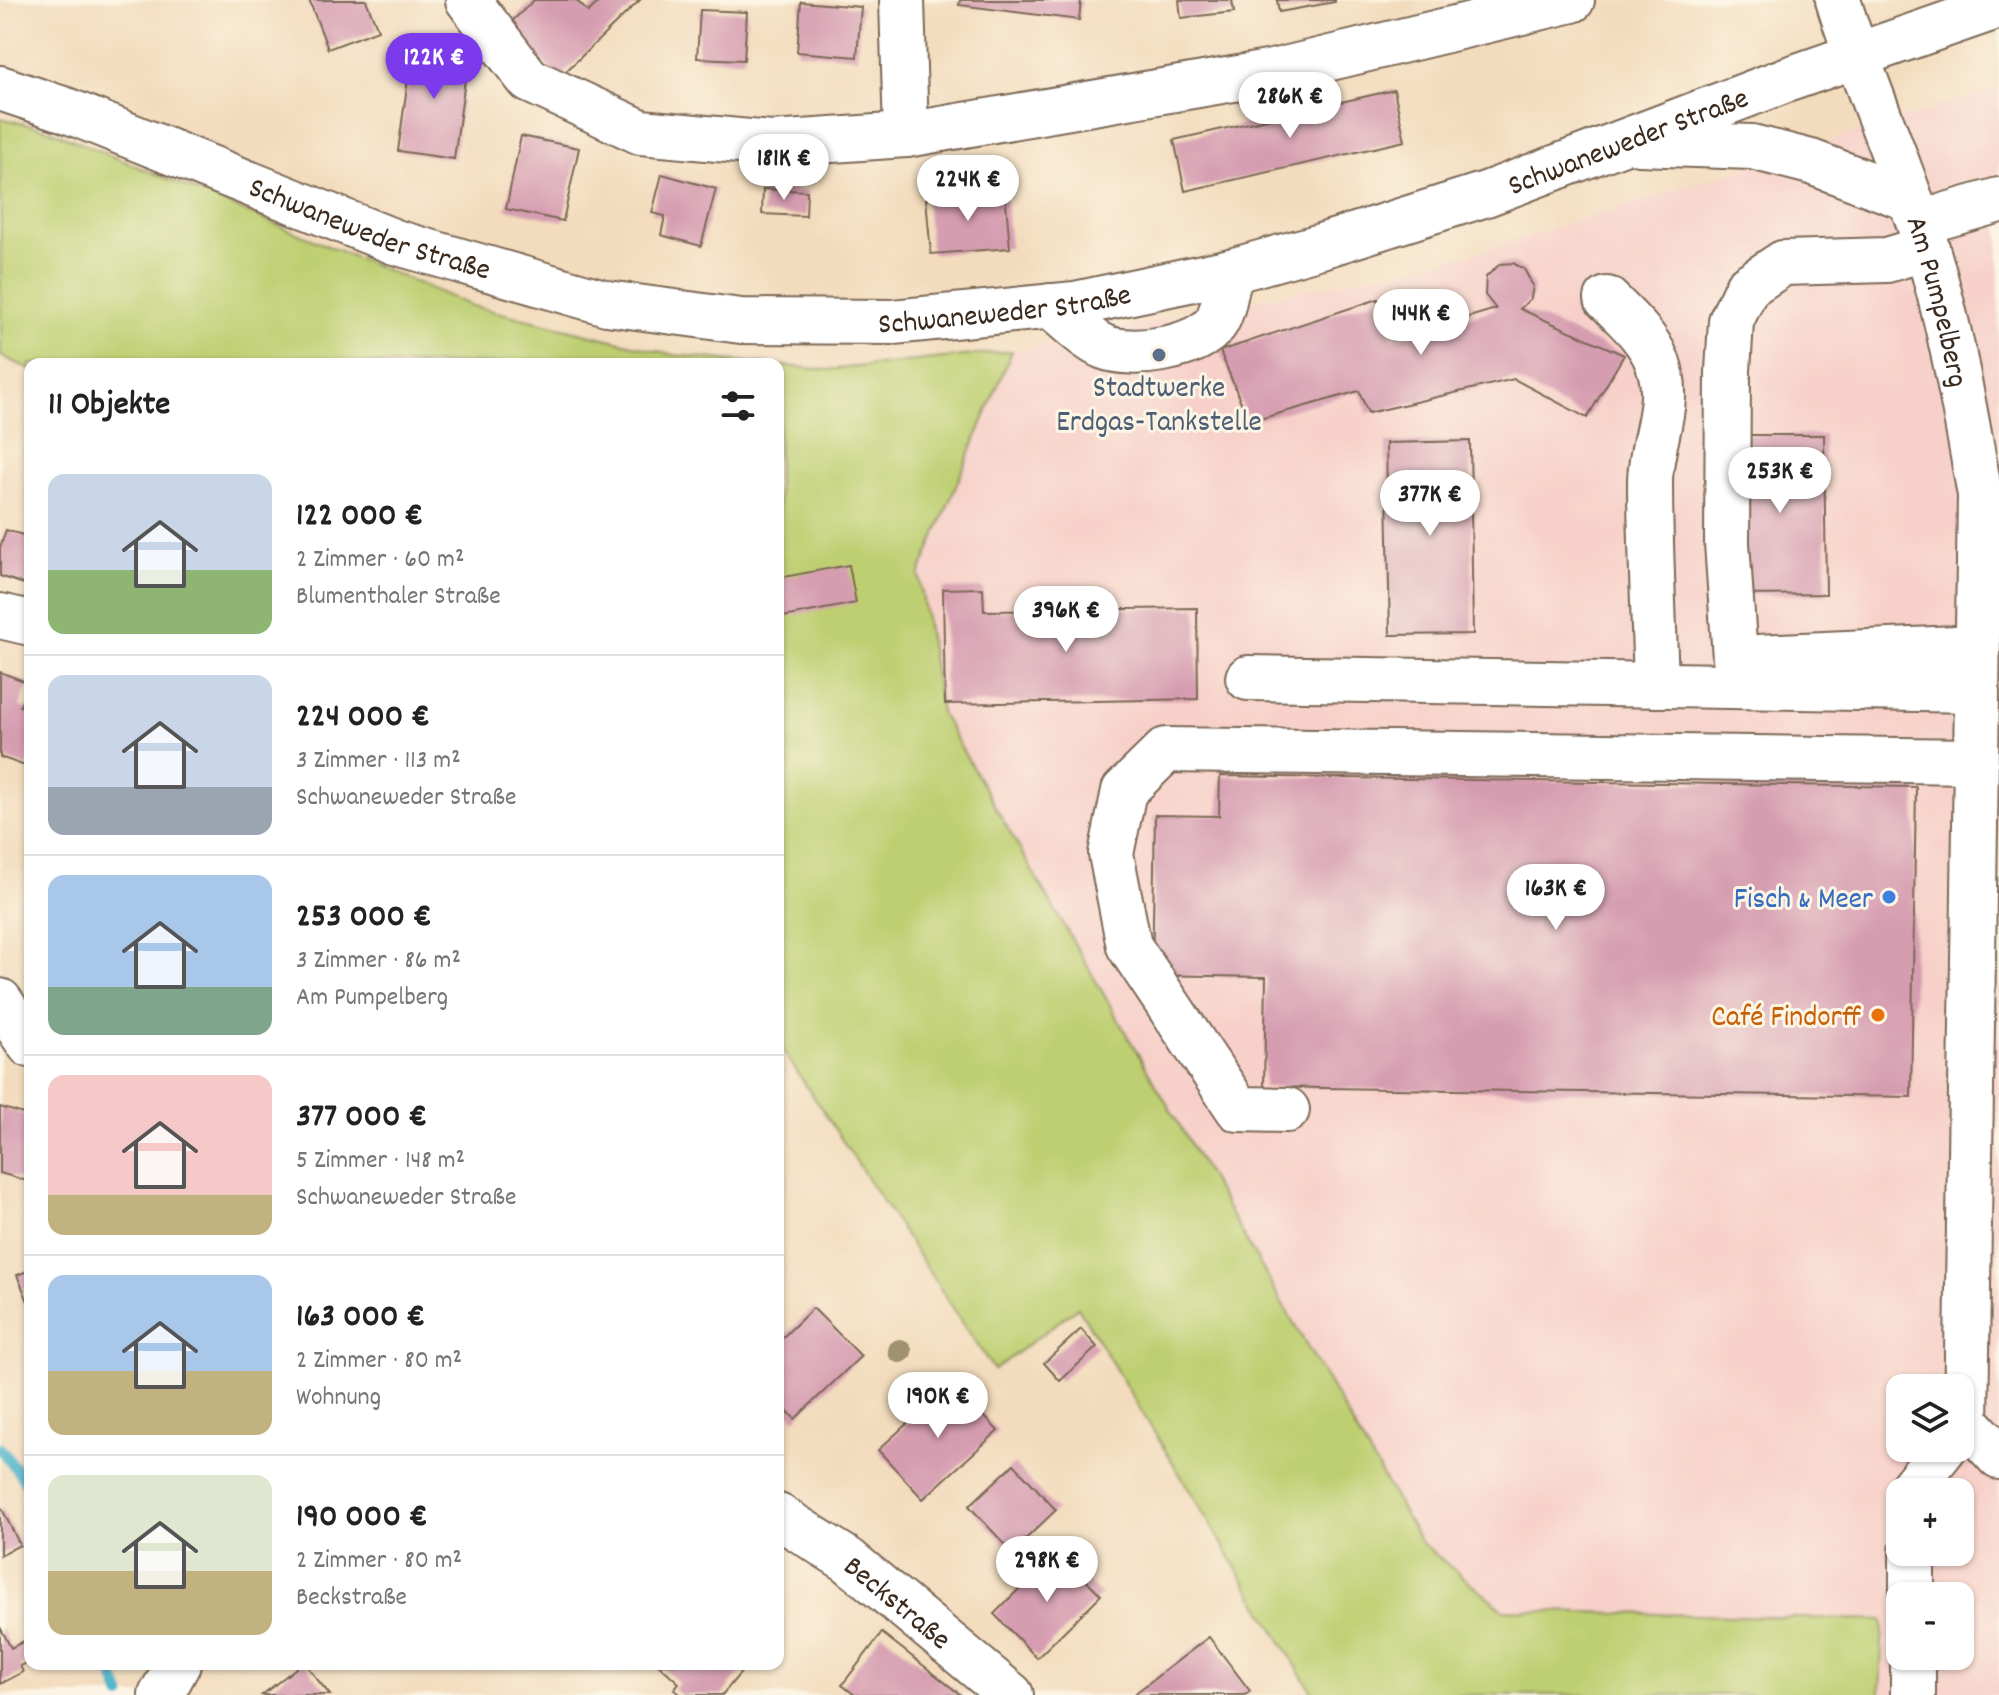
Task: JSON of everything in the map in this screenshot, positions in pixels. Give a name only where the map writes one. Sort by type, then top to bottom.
[{"type":"street","points":[[468,0],[529,80],[641,132],[772,144],[906,135],[1268,73],[1572,0]]},
{"type":"street","points":[[902,0],[906,135]]},
{"type":"street","name":"Am Pumpelberg","points":[[1838,0],[1911,232],[1955,357],[1980,495],[1976,761],[1959,1374]]},
{"type":"street","name":"Schwaneweder Straße","points":[[0,88],[66,110],[395,242],[607,303],[741,321],[893,322],[1075,304],[1231,271],[1321,246],[1486,194],[1855,55],[1999,6]]},
{"type":"street","points":[[1621,143],[1752,147],[1811,162],[1911,232]]},
{"type":"street","points":[[1978,647],[1735,658],[1727,543],[1731,321],[1747,287],[1783,263],[1911,232],[1999,200]]},
{"type":"street","points":[[1050,306],[1103,346],[1130,353],[1161,349],[1200,339],[1217,322],[1231,271]]},
{"type":"street","points":[[1607,299],[1629,320],[1658,362],[1663,393],[1650,477],[1656,685]]},
{"type":"street","points":[[0,616],[24,622]]},
{"type":"street","points":[[1248,678],[1977,690]]},
{"type":"street","points":[[1287,1110],[1238,1109],[1129,946],[1111,854],[1124,791],[1166,750],[1976,761]]},
{"type":"street","points":[[0,1001],[24,1036]]},
{"type":"street","points":[[1974,1443],[1999,1457]]},
{"type":"street","points":[[1920,1478],[1933,1462]]},
{"type":"street","name":"Beckstraße","points":[[784,1520],[848,1560],[1011,1695]]},
{"type":"street","points":[[161,1695],[175,1670]]},
{"type":"street","points":[[1913,1670],[1913,1695]]},
{"type":"shaded area","points":[[1999,88],[1999,1695],[1880,1695],[1883,1620],[1503,1610],[1421,1543],[941,713],[919,576],[1012,351],[1471,254]]},
{"type":"green space","points":[[0,118],[47,129],[472,306],[674,355],[705,358],[24,358],[24,366],[1,356]]},
{"type":"green space","points":[[1012,351],[919,575],[941,713],[1421,1543],[1504,1610],[1883,1620],[1880,1695],[1314,1695],[1078,1307],[994,1370],[784,1052],[784,366],[827,370]]},
{"type":"building","points":[[309,0],[366,0],[378,30],[328,49]]},
{"type":"building","points":[[534,0],[576,0],[588,12],[601,0],[640,0],[559,78],[508,25]]},
{"type":"building","points":[[960,0],[1081,0],[1079,20],[959,5]]},
{"type":"building","points":[[1179,0],[1232,0],[1234,12],[1181,18]]},
{"type":"building","points":[[1277,0],[1335,0],[1335,2],[1279,12]]},
{"type":"building","points":[[801,2],[861,7],[857,57],[797,52]]},
{"type":"building","points":[[700,10],[747,12],[744,60],[697,58]]},
{"type":"building","points":[[413,43],[469,51],[454,159],[398,151]]},
{"type":"building","points":[[1394,90],[1405,141],[1185,191],[1174,140]]},
{"type":"building","points":[[521,136],[579,148],[563,221],[506,209]]},
{"type":"building","points":[[662,174],[716,189],[701,246],[661,235],[665,216],[652,213]]},
{"type":"building","points":[[763,189],[807,191],[806,216],[762,214]]},
{"type":"building","points":[[1005,192],[1010,248],[931,254],[926,199]]},
{"type":"building","points":[[1513,263],[1524,269],[1533,286],[1531,298],[1520,309],[1624,355],[1587,418],[1514,379],[1368,413],[1359,391],[1249,422],[1220,351],[1378,299],[1392,340],[1496,309],[1485,295],[1486,277],[1500,264]]},
{"type":"building","points":[[1734,435],[1824,435],[1826,594],[1736,595]]},
{"type":"building","points":[[1470,441],[1473,634],[1390,635],[1386,443]]},
{"type":"building","points":[[6,530],[24,535],[24,584],[0,576],[0,547]]},
{"type":"building","points":[[849,565],[856,603],[784,617],[784,577]]},
{"type":"building","points":[[983,588],[984,611],[1197,608],[1198,699],[945,704],[943,589]]},
{"type":"building","points":[[0,672],[24,681],[20,706],[24,708],[24,766],[0,757]]},
{"type":"building","points":[[1220,776],[1916,787],[1911,1097],[1264,1087],[1266,977],[1152,975],[1155,815],[1219,816]]},
{"type":"building","points":[[0,1107],[24,1114],[24,1180],[0,1173]]},
{"type":"building","points":[[24,1272],[24,1292],[17,1275]]},
{"type":"building","points":[[813,1308],[861,1356],[795,1419],[784,1407],[784,1336]]},
{"type":"building","points":[[1081,1329],[1097,1347],[1060,1381],[1044,1363]]},
{"type":"building","points":[[953,1382],[998,1431],[923,1499],[878,1450]]},
{"type":"building","points":[[1014,1464],[1056,1510],[1012,1552],[969,1506]]},
{"type":"building","points":[[0,1505],[20,1545],[0,1555]]},
{"type":"building","points":[[1057,1551],[1101,1595],[1037,1658],[994,1614]]},
{"type":"building","points":[[0,1627],[11,1648],[24,1641],[24,1664],[20,1666],[23,1672],[0,1684]]},
{"type":"building","points":[[882,1633],[961,1695],[855,1695],[842,1685]]},
{"type":"building","points":[[1209,1637],[1250,1691],[1245,1695],[1133,1695]]},
{"type":"building","points":[[293,1670],[310,1670],[330,1695],[262,1695]]},
{"type":"building","points":[[665,1670],[743,1670],[722,1695],[681,1695],[674,1689],[679,1683]]},
{"type":"waterway","points":[[0,1448],[24,1480]]},
{"type":"waterway","points":[[111,1670],[121,1695]]},
{"type":"place","name":"Stadtwerke Erdgas-Tankstelle","points":[[1159,355]]},
{"type":"place","name":"Fisch & Meer","points":[[1889,897]]},
{"type":"place","name":"Café Findorff","points":[[1878,1015]]}]
